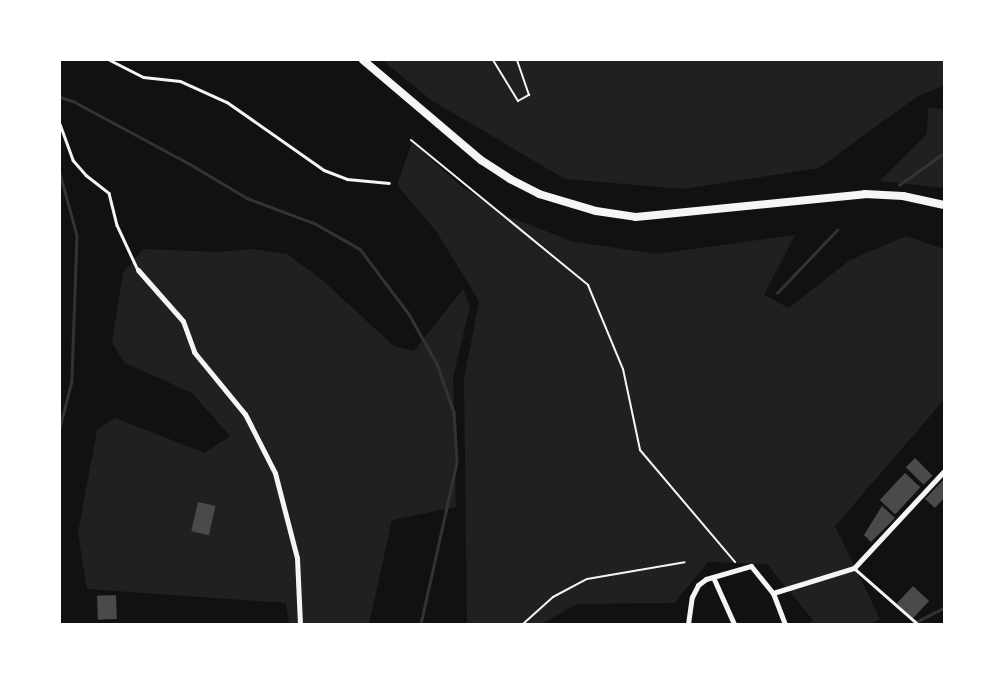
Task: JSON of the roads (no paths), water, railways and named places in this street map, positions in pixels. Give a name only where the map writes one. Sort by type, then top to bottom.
[{"type":"main road","points":[[363,60],[481,160],[510,179],[539,194],[596,211],[636,217],[865,194],[903,196],[944,205]]},
{"type":"street","points":[[138,270],[183,321],[194,352],[245,414],[275,473],[297,558],[300,625]]},
{"type":"street","points":[[773,593],[854,568],[944,471]]},
{"type":"street","points":[[688,625],[695,590],[706,579],[751,566],[773,593],[785,625]]},
{"type":"street","points":[[713,577],[734,625]]},
{"type":"lane","points":[[110,60],[143,77],[180,81],[227,102],[324,170],[347,179],[389,183]]},
{"type":"lane","points":[[60,124],[73,160],[86,175],[109,193],[117,225],[138,270]]},
{"type":"lane","points":[[854,568],[918,625]]},
{"type":"waterway","points":[[60,97],[73,101],[190,164],[247,198],[316,224],[360,249],[409,314],[437,364],[454,412],[457,463],[421,624]]},
{"type":"waterway","points":[[899,185],[944,153]]},
{"type":"waterway","points":[[60,173],[77,235],[72,381],[60,428]]},
{"type":"waterway","points":[[777,293],[837,230]]},
{"type":"waterway","points":[[912,624],[944,608]]}]
